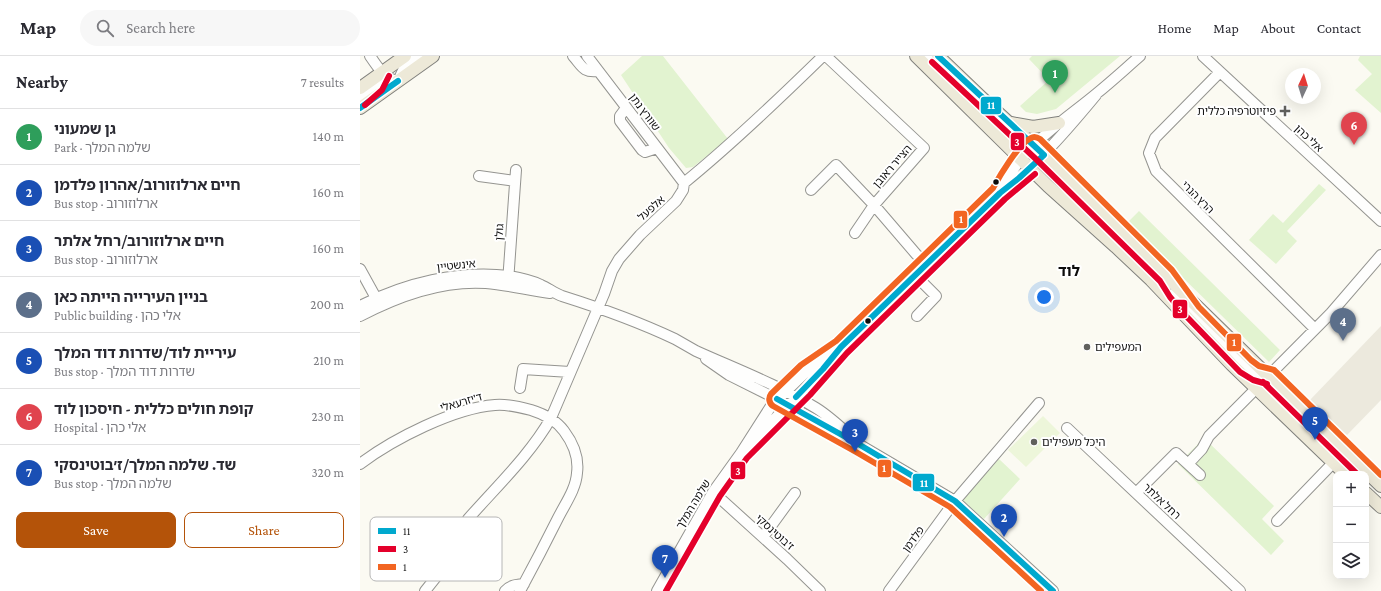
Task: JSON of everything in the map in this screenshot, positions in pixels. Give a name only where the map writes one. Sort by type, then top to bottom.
[{"type":"main road","points":[[360,88],[405,56]]},
{"type":"main road","points":[[360,108],[433,56]]},
{"type":"main road","points":[[916,56],[1052,191],[1106,237],[1151,280],[1215,348],[1342,471]]},
{"type":"main road","points":[[938,56],[1044,154],[1093,205],[1381,486]]},
{"type":"main road","points":[[1008,122],[1033,127],[1059,123]]},
{"type":"main road","points":[[1369,496],[1381,507]]},
{"type":"street","points":[[370,56],[382,73],[388,78],[398,81],[404,68],[419,56]]},
{"type":"street","points":[[574,56],[584,70],[590,72],[598,71]]},
{"type":"street","name":"שוורץ נתן","points":[[587,56],[684,183]]},
{"type":"street","name":"אלפעל","points":[[471,517],[533,445],[551,418],[598,308],[612,271],[619,259],[640,235],[676,202],[683,190],[684,183],[708,164],[824,56]]},
{"type":"street","name":"הצייר ראובן","points":[[824,56],[924,148],[874,205],[927,265]]},
{"type":"street","points":[[927,56],[971,109]]},
{"type":"street","name":"שלמה המלך","points":[[1000,193],[1010,172],[1034,145],[1140,56]]},
{"type":"street","name":"אלי כהן","points":[[1203,56],[1381,221]]},
{"type":"street","name":"הרץ הנרי","points":[[1220,72],[1155,138],[1149,153],[1156,172],[1315,329]]},
{"type":"street","points":[[360,99],[375,86],[382,73]]},
{"type":"street","name":"שלמה המלך","points":[[741,453],[823,369],[841,347],[1000,193],[1044,154],[1071,125],[1096,94]]},
{"type":"street","points":[[811,190],[836,165],[874,205],[855,233]]},
{"type":"street","name":"גולן","points":[[508,281],[516,170]]},
{"type":"street","points":[[479,176],[515,181]]},
{"type":"street","points":[[1188,464],[1202,449],[1209,436],[1315,329],[1381,255]]},
{"type":"street","points":[[360,269],[376,298]]},
{"type":"street","name":"אינשטיין","points":[[360,306],[405,287],[436,279],[468,275],[508,281]]},
{"type":"street","points":[[916,276],[936,296],[917,316]]},
{"type":"street","name":"אינשטיין","points":[[360,316],[381,305],[402,297],[451,285],[526,279],[540,284],[556,293],[668,336],[749,373],[796,397],[829,417],[860,445]]},
{"type":"street","name":"שלמה המלך","points":[[657,591],[713,492],[741,453],[763,417],[777,399],[806,372],[841,347]]},
{"type":"street","name":"אינשטיין","points":[[696,350],[728,374],[860,445]]},
{"type":"street","points":[[520,388],[524,369],[570,372]]},
{"type":"street","points":[[1256,388],[1272,393],[1280,399],[1328,446],[1348,471]]},
{"type":"street","points":[[955,502],[1039,402]]},
{"type":"street","name":"ד'יזרעאלי","points":[[360,464],[389,445],[422,427],[453,415],[477,408],[496,405],[517,406],[538,412],[551,418],[560,426],[572,446],[577,464],[577,474],[570,495],[522,588]]},
{"type":"street","name":"רחל אלתר","points":[[1067,428],[1240,591]]},
{"type":"street","points":[[860,445],[955,502],[1053,591]]},
{"type":"street","points":[[1136,493],[1176,453],[1200,475]]},
{"type":"street","points":[[1277,521],[1333,463]]},
{"type":"street","name":"ז'בוטינסקי","points":[[713,492],[820,591]]},
{"type":"street","points":[[763,538],[795,493]]},
{"type":"street","name":"פלדמן","points":[[889,591],[955,502]]},
{"type":"street","name":"אלפעל","points":[[425,591],[433,581]]},
{"type":"street","points":[[505,591],[508,587],[514,585],[522,588]]},
{"type":"green space","points":[[642,56],[663,56],[728,139],[693,167],[686,168],[669,148],[621,75]]},
{"type":"green space","points":[[1032,56],[1120,56],[1056,109],[1037,114],[1026,112],[1020,106],[1049,80],[1029,59]]},
{"type":"green space","points":[[1360,56],[1381,56],[1381,113],[1355,90],[1372,74],[1358,60]]},
{"type":"green space","points":[[1319,184],[1326,190],[1287,231],[1297,241],[1276,264],[1249,240],[1273,214],[1283,223]]},
{"type":"green space","points":[[1139,211],[1280,350],[1269,362],[1127,223]]},
{"type":"green space","name":"היכל מעפילים","points":[[1043,416],[1060,433],[1026,467],[1008,450]]},
{"type":"green space","points":[[1204,438],[1274,506],[1262,519],[1284,541],[1271,555],[1178,464]]},
{"type":"green space","points":[[999,459],[1020,479],[984,519],[962,500]]},
{"type":"shaded area","points":[[1381,326],[1381,400],[1347,435],[1310,400]]},
{"type":"transit line","name":"11","points":[[938,56],[1044,155]]},
{"type":"transit line","name":"3","points":[[932,62],[1038,161],[1160,281],[1170,297],[1186,316],[1240,372],[1253,380],[1267,384]]},
{"type":"transit line","name":"3","points":[[365,105],[382,90],[389,76]]},
{"type":"transit line","name":"11","points":[[360,108],[398,81]]},
{"type":"transit line","name":"1","points":[[1041,591],[950,507],[773,406],[769,400],[771,394],[801,365],[836,341],[993,188],[1015,153],[1032,137],[1040,139],[1172,270],[1199,307],[1251,360],[1259,366],[1274,370],[1381,475]]},
{"type":"transit line","name":"11","points":[[796,397],[823,369],[841,347],[1000,193],[1044,155]]},
{"type":"transit line","name":"3","points":[[666,591],[720,496],[747,458],[810,395],[847,353],[1005,199],[1035,174]]},
{"type":"transit line","name":"3","points":[[1263,382],[1354,471]]},
{"type":"transit line","name":"11","points":[[777,399],[860,445],[955,501],[1053,591]]},
{"type":"place","name":"גן שמעוני","points":[[1055,93]]},
{"type":"place","name":"פיזיוטרפיה כללית","points":[[1285,111]]},
{"type":"place","name":"קופת חולים כללית - חיסכון לוד","points":[[1354,145]]},
{"type":"place","name":"בניין העירייה הייתה כאן","points":[[1343,341]]},
{"type":"place","name":"המעפילים","points":[[1087,347]]},
{"type":"place","name":"עיריית לוד/שדרות דוד המלך","points":[[1315,440]]},
{"type":"place","name":"היכל מעפילים","points":[[1034,442]]},
{"type":"place","name":"חיים ארלוזורוב/רחל אלתר","points":[[855,452]]},
{"type":"place","name":"חיים ארלוזורוב/אהרון פלדמן","points":[[1004,537]]},
{"type":"place","name":"שד. שלמה המלך/ז׳בוטינסקי","points":[[665,578]]},
{"type":"district","name":"לוד","points":[[1069,271]]}]
